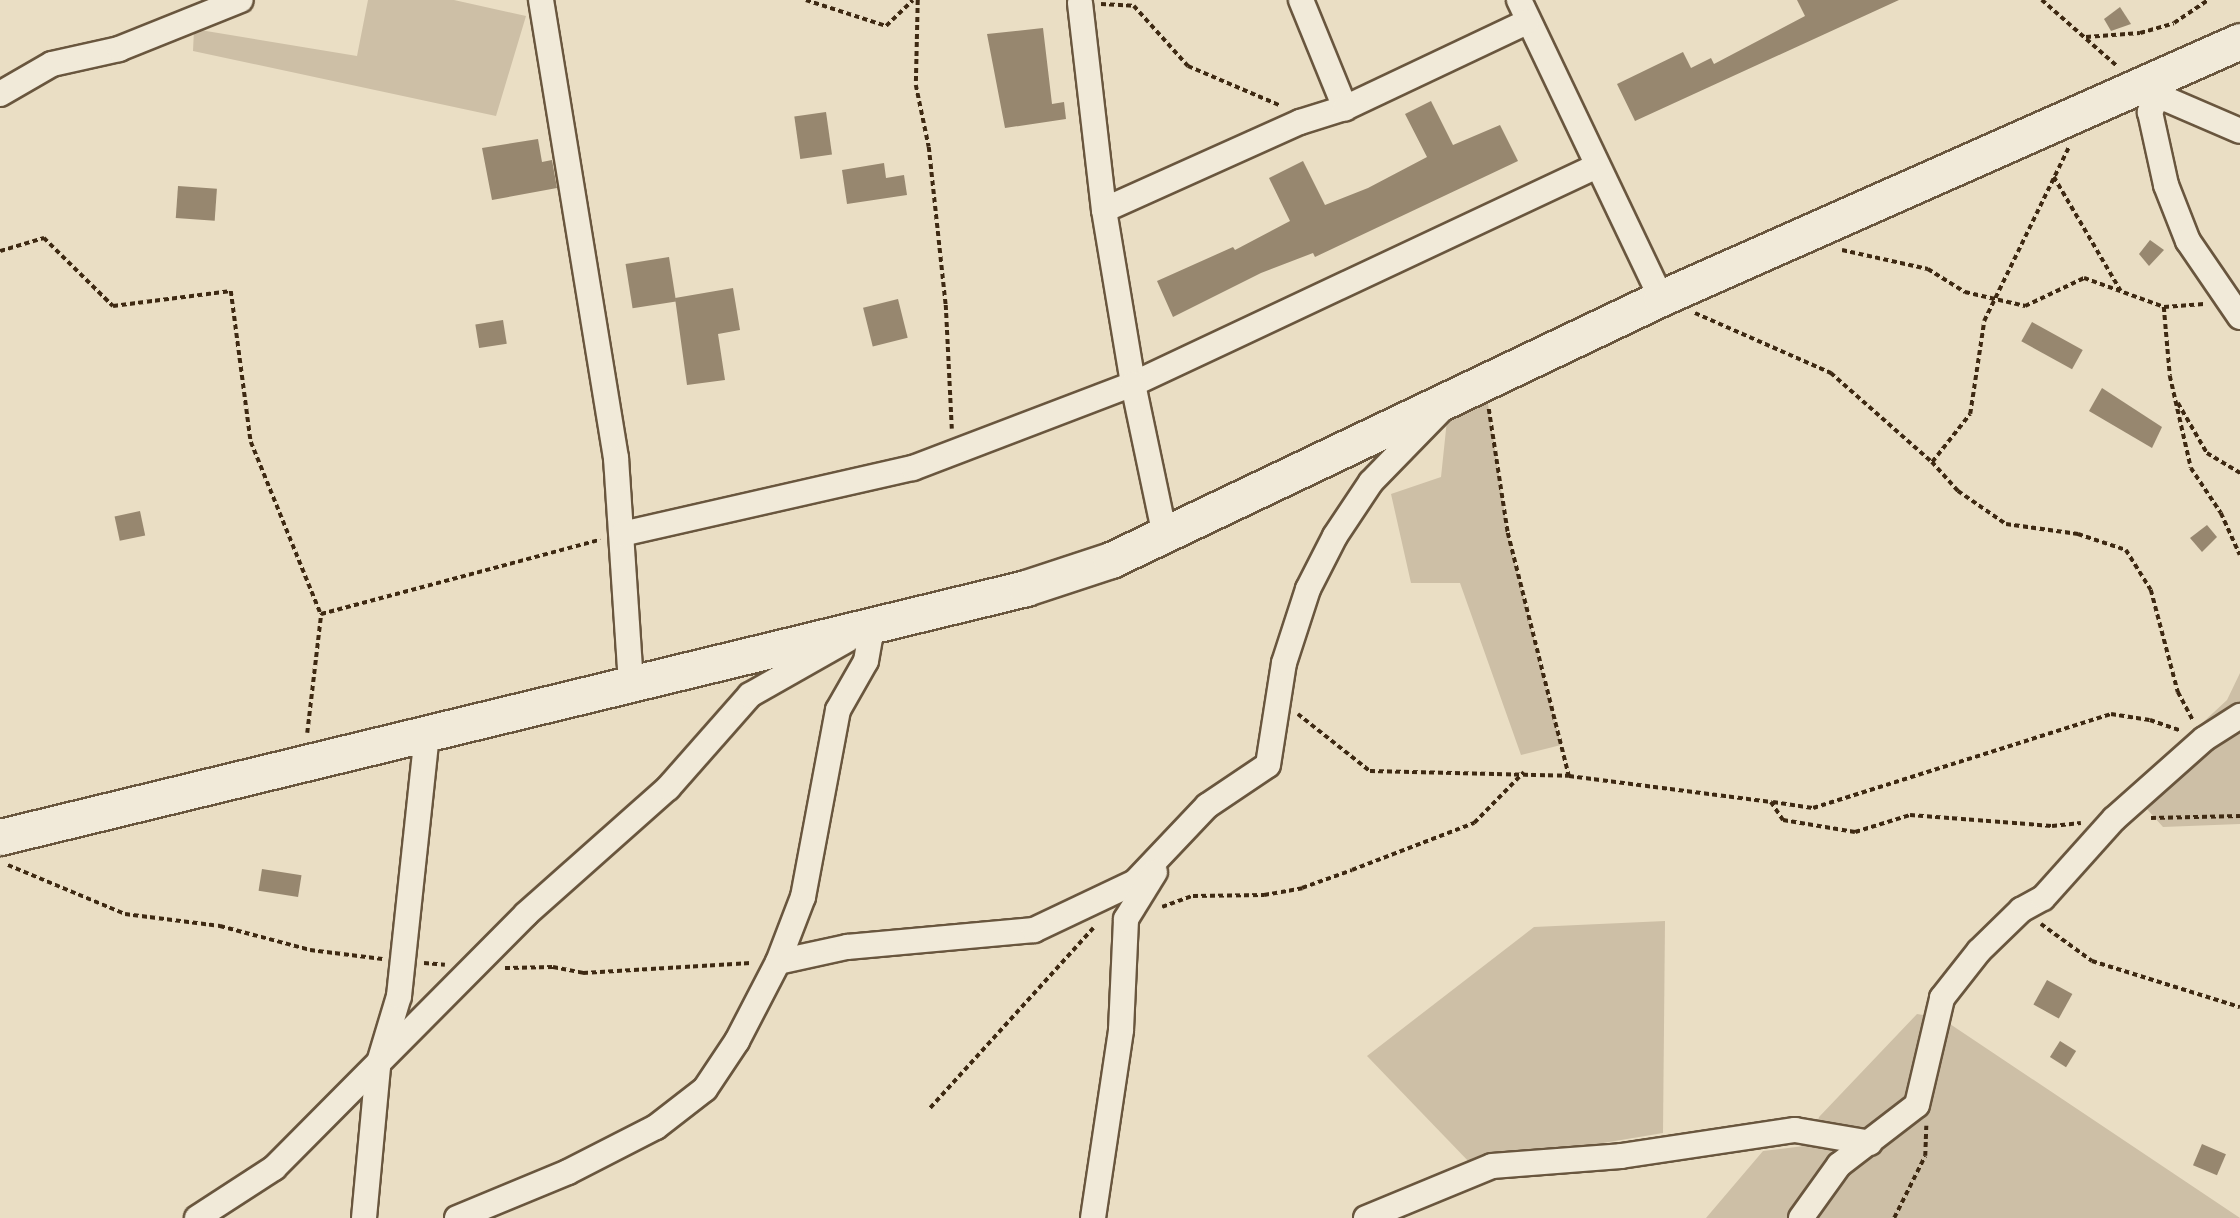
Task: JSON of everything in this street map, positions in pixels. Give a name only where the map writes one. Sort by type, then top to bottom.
[{"type":"street","points":[[0,94],[52,64],[119,49],[241,0]]},
{"type":"street","points":[[541,0],[615,458],[631,682]]},
{"type":"street","points":[[1301,0],[1345,108]]},
{"type":"street","points":[[1080,3],[1104,209],[1133,384],[1165,536]]},
{"type":"street","points":[[1104,209],[1300,122],[1345,108],[1523,11],[1661,298]]},
{"type":"street","points":[[0,837],[1026,588],[1165,536],[1661,298],[2087,112],[2150,93],[2240,41]]},
{"type":"street","points":[[2150,93],[2240,131]]},
{"type":"street","points":[[2150,93],[2150,112],[2166,185],[2188,241],[2237,306]]},
{"type":"street","points":[[622,534],[913,468],[1133,384],[1597,166]]},
{"type":"street","points":[[778,962],[847,947],[1034,930],[1135,882],[1208,806],[1268,765],[1284,663],[1308,589],[1335,536],[1371,482],[1449,401]]},
{"type":"street","points":[[457,1218],[601,1155],[656,1127],[705,1089],[737,1041],[778,962],[803,897],[838,710],[866,661],[872,626]]},
{"type":"street","points":[[197,1218],[274,1168],[526,914],[668,788],[750,695],[872,626]]},
{"type":"street","points":[[1801,1218],[1839,1165],[1917,1105],[1942,998],[1979,951],[2021,910],[2043,898],[2114,819],[2204,739],[2240,716]]},
{"type":"street","points":[[364,1218],[378,1066],[399,996],[426,735]]},
{"type":"street","points":[[1093,1218],[1121,1030],[1126,919],[1178,836]]},
{"type":"street","points":[[1366,1218],[1492,1166],[1620,1156],[1794,1130],[1870,1143]]},
{"type":"path","points":[[806,0],[886,26],[915,0]]},
{"type":"path","points":[[915,0],[916,85],[929,147],[946,305],[953,452]]},
{"type":"path","points":[[2042,0],[2150,93]]},
{"type":"path","points":[[2084,37],[2140,33],[2174,23],[2208,0]]},
{"type":"path","points":[[1080,3],[1134,6],[1188,66],[1273,100],[1300,122]]},
{"type":"path","points":[[1932,462],[1970,414],[1984,321],[2087,112]]},
{"type":"path","points":[[2054,177],[2122,293]]},
{"type":"path","points":[[0,251],[44,238],[113,306],[231,291],[251,442],[321,614],[304,764]]},
{"type":"path","points":[[1795,239],[1928,269],[1965,292],[2025,306],[2084,278],[2164,307],[2237,306]]},
{"type":"path","points":[[1661,298],[1831,373],[1932,462],[1958,491],[2006,524],[2078,534],[2126,550],[2151,590],[2178,692],[2204,739]]},
{"type":"path","points":[[2164,307],[2175,398],[2191,468],[2221,513],[2240,555]]},
{"type":"path","points":[[1485,384],[1508,534],[1569,776]]},
{"type":"path","points":[[2175,398],[2207,453],[2240,473]]},
{"type":"path","points":[[321,614],[622,534]]},
{"type":"path","points":[[1292,709],[1370,771],[1524,772],[1813,808],[2111,715],[2150,720],[2204,739]]},
{"type":"path","points":[[1081,928],[1093,928],[1126,919],[1194,896],[1264,895],[1352,870],[1474,823],[1524,772]]},
{"type":"path","points":[[1771,802],[1783,820],[1856,832],[1910,815],[2052,826],[2114,819],[2240,816]]},
{"type":"path","points":[[2021,910],[2092,961],[2240,1007]]},
{"type":"path","points":[[929,1108],[1093,928]]},
{"type":"path","points":[[1894,1218],[1925,1156],[1926,1115]]},
{"type":"shaded area","points":[[368,0],[454,0],[526,16],[496,116],[193,51],[194,29],[357,56]]},
{"type":"shaded area","points":[[1485,384],[1508,534],[1561,745],[1521,755],[1460,583],[1411,583],[1391,494],[1441,477],[1449,401]]},
{"type":"shaded area","points":[[2240,673],[2240,824],[2163,827],[2130,790],[2227,700]]},
{"type":"shaded area","points":[[1665,921],[1663,1133],[1472,1165],[1367,1056],[1534,927]]},
{"type":"shaded area","points":[[1917,1014],[1941,1018],[2240,1218],[1706,1218],[1763,1151],[1812,1145],[1819,1117]]},
{"type":"building","points":[[1797,0],[1899,0],[1635,121],[1617,84],[1683,52],[1691,68],[1711,58],[1714,64],[1805,16]]},
{"type":"building","points":[[2120,7],[2131,24],[2111,31],[2104,19]]},
{"type":"building","points":[[1043,28],[1052,104],[1064,102],[1066,119],[1005,128],[987,34]]},
{"type":"building","points":[[1431,101],[1453,145],[1500,125],[1518,161],[1315,257],[1313,253],[1261,273],[1173,317],[1157,281],[1233,247],[1235,250],[1290,221],[1269,178],[1303,161],[1325,205],[1368,188],[1427,157],[1405,114]]},
{"type":"building","points":[[826,112],[832,155],[800,159],[794,116]]},
{"type":"building","points":[[538,139],[542,162],[552,160],[557,188],[492,200],[482,148]]},
{"type":"building","points":[[884,163],[886,178],[904,175],[907,195],[847,204],[842,170]]},
{"type":"building","points":[[178,186],[217,189],[215,221],[176,218]]},
{"type":"building","points":[[2150,240],[2164,250],[2149,266],[2139,254]]},
{"type":"building","points":[[669,257],[676,301],[633,308],[626,264]]},
{"type":"building","points":[[733,288],[740,330],[718,334],[725,380],[687,385],[675,298]]},
{"type":"building","points":[[898,299],[908,338],[873,347],[863,308]]},
{"type":"building","points":[[503,320],[507,344],[479,348],[475,324]]},
{"type":"building","points":[[2032,322],[2083,350],[2072,369],[2021,341]]},
{"type":"building","points":[[2102,388],[2162,427],[2152,448],[2089,411]]},
{"type":"building","points":[[140,511],[145,535],[120,541],[115,516]]},
{"type":"building","points":[[2207,525],[2217,537],[2202,552],[2190,538]]},
{"type":"building","points":[[262,869],[302,875],[298,897],[259,891]]},
{"type":"building","points":[[2047,980],[2072,994],[2059,1019],[2033,1004]]},
{"type":"building","points":[[2060,1041],[2076,1051],[2066,1067],[2050,1057]]},
{"type":"building","points":[[2202,1144],[2226,1154],[2217,1175],[2193,1165]]}]
